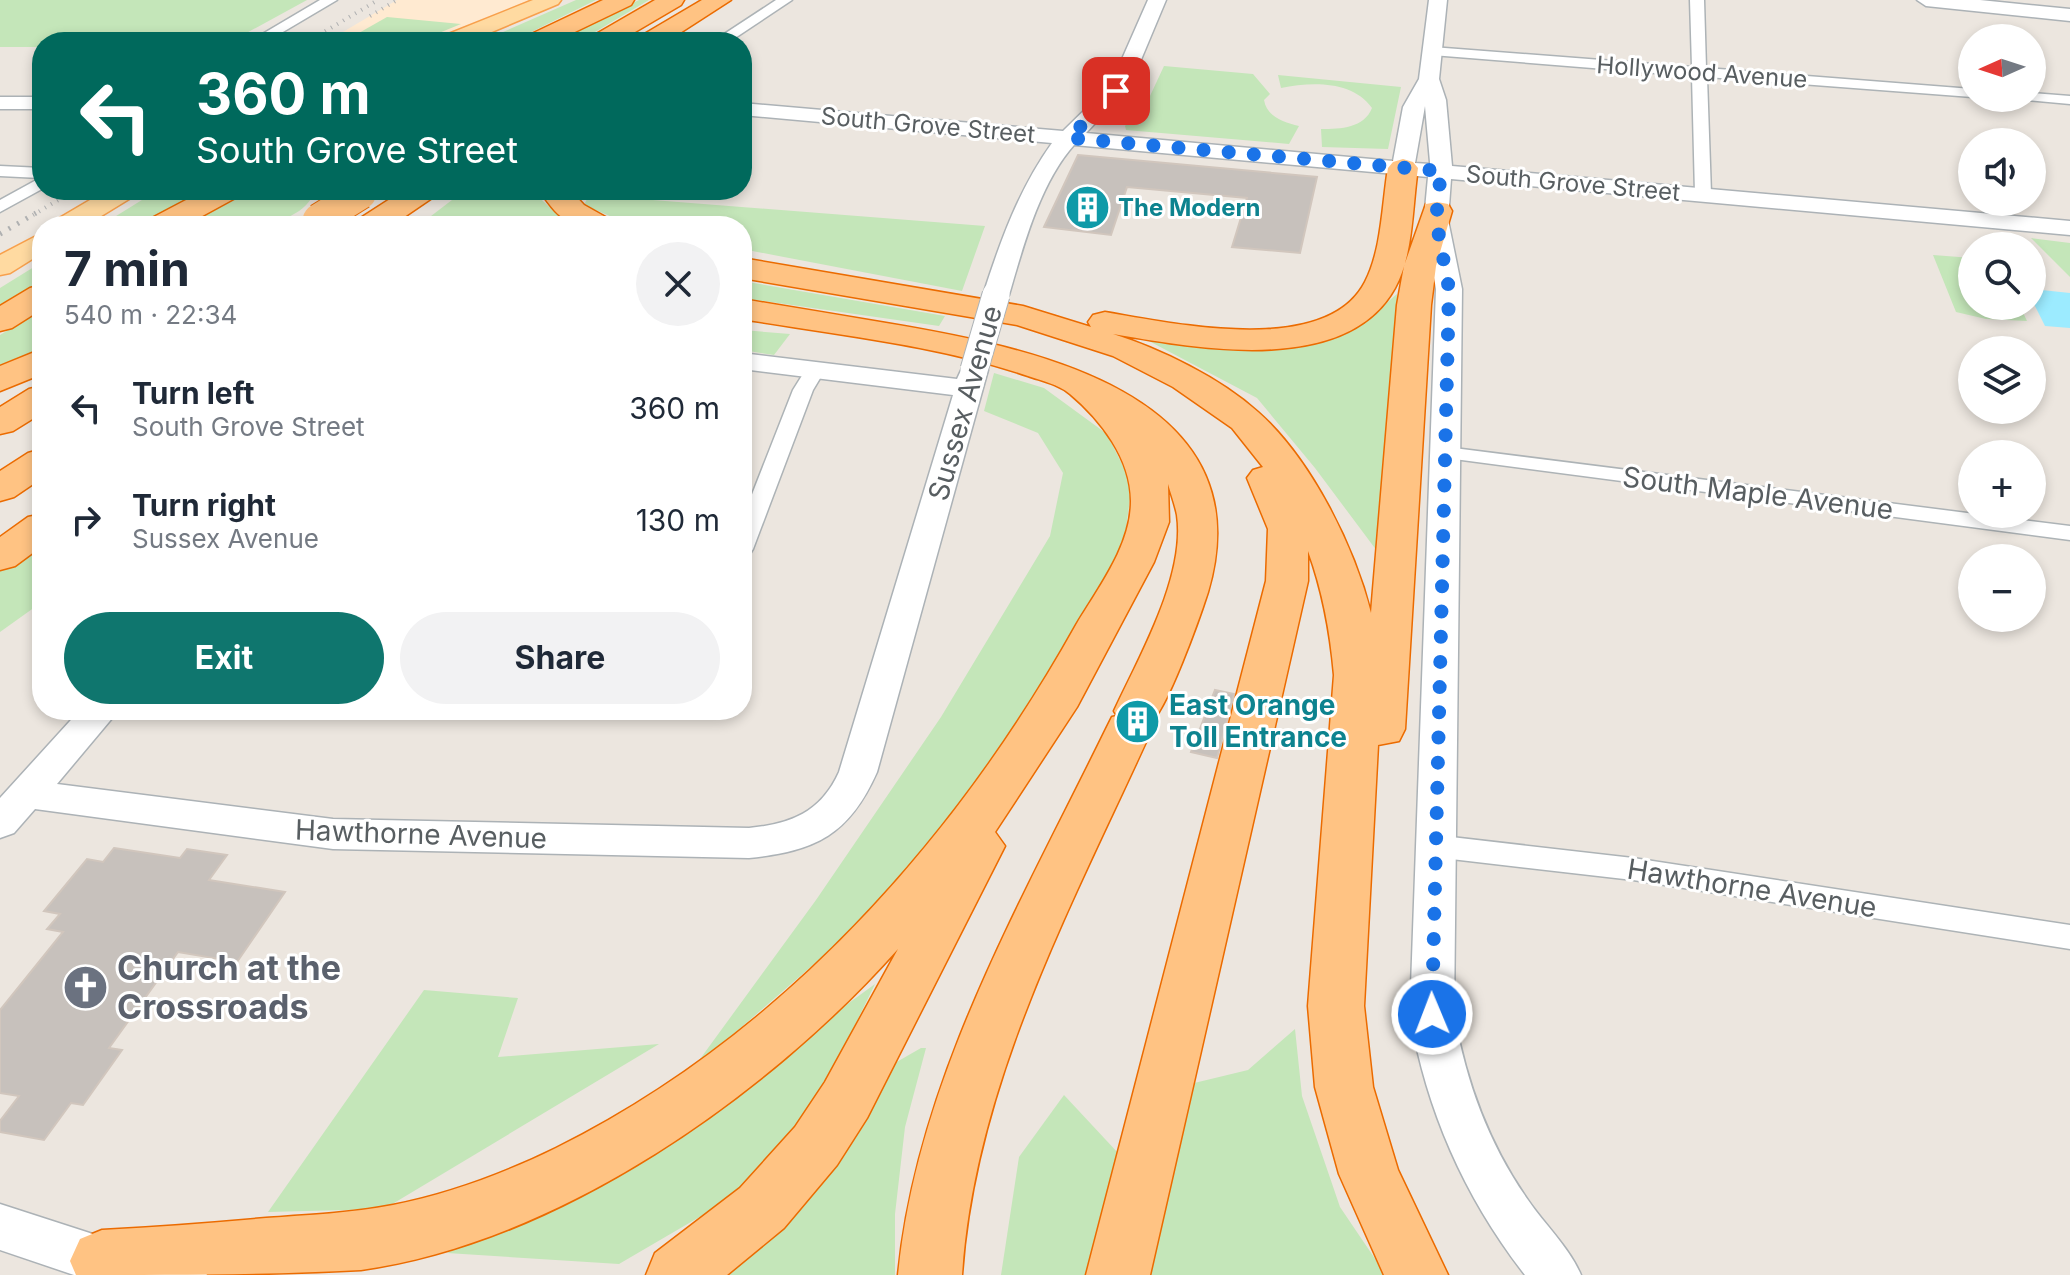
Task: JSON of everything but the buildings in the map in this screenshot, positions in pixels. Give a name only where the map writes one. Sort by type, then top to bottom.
[{"type":"highway","points":[[558,32],[622,0]]},
{"type":"highway","points":[[617,32],[672,0]]},
{"type":"highway","points":[[665,32],[719,0]]},
{"type":"highway","points":[[707,32],[754,0]]},
{"type":"highway","points":[[752,268],[1010,305],[1190,336],[1237,341],[1292,336],[1339,323],[1367,305],[1382,281],[1403,168]]},
{"type":"highway","points":[[180,216],[209,200]]},
{"type":"highway","points":[[349,212],[390,200]]},
{"type":"highway","points":[[563,200],[580,216]]},
{"type":"highway","points":[[1353,774],[1382,732],[1414,305],[1420,266],[1437,211]]},
{"type":"highway","points":[[0,321],[32,301]]},
{"type":"highway","points":[[1010,305],[1156,362],[1245,420],[1275,454],[1307,503],[1333,558],[1348,605],[1357,675],[1336,1006],[1340,1056],[1350,1112],[1369,1174],[1416,1275]]},
{"type":"highway","points":[[752,311],[1002,356],[1078,382],[1119,403],[1158,434],[1185,472],[1195,502],[1197,533],[1191,572],[1166,643],[1007,991],[975,1070],[948,1162],[930,1275]]},
{"type":"highway","points":[[752,321],[875,332]]},
{"type":"highway","points":[[0,380],[32,365]]},
{"type":"highway","points":[[678,1275],[762,1208],[799,1169],[832,1124],[1139,550],[1151,510],[1149,486],[1135,446],[1109,412],[1078,382]]},
{"type":"highway","points":[[0,423],[32,403]]},
{"type":"highway","points":[[1118,1275],[1287,581],[1288,529],[1280,504],[1260,463],[1226,423],[1222,406]]},
{"type":"highway","points":[[0,462],[32,442]]},
{"type":"highway","points":[[0,489],[32,468]]},
{"type":"highway","points":[[0,523],[32,502]]},
{"type":"highway","points":[[0,557],[32,533]]},
{"type":"highway","points":[[102,1261],[330,1244],[412,1231],[491,1207],[603,1153],[674,1108],[740,1060],[778,1030],[852,962],[922,887],[972,826],[1068,680]]},
{"type":"main road","points":[[473,32],[551,0]]},
{"type":"main road","name":"Sussex Avenue","points":[[817,827],[830,819],[848,797],[858,772],[972,380],[1010,305],[1014,235],[1050,162],[1120,86],[1157,0]]},
{"type":"main road","points":[[1438,0],[1429,79],[1436,109],[1441,171],[1437,230],[1449,289],[1430,990],[1435,1039],[1458,1120],[1484,1175],[1518,1228],[1556,1275]]},
{"type":"main road","points":[[1926,0],[2070,15]]},
{"type":"main road","points":[[1403,168],[1414,107],[1429,79]]},
{"type":"main road","points":[[0,103],[32,103]]},
{"type":"main road","name":"South Grove Street","points":[[752,110],[2070,228]]},
{"type":"main road","points":[[82,216],[109,200]]},
{"type":"main road","points":[[0,267],[32,247]]},
{"type":"main road","points":[[752,362],[815,370],[972,380]]},
{"type":"main road","points":[[0,823],[92,720]]},
{"type":"main road","name":"Hawthorne Avenue","points":[[26,794],[297,830],[381,837],[749,843],[787,838],[817,827]]},
{"type":"main road","points":[[0,1227],[102,1261],[182,1275]]},
{"type":"street","points":[[274,32],[330,0]]},
{"type":"street","points":[[735,32],[785,0]]},
{"type":"street","points":[[1697,0],[1703,194]]},
{"type":"street","name":"Hollywood Avenue","points":[[1432,51],[1958,92]]},
{"type":"street","points":[[2046,98],[2070,100]]},
{"type":"street","points":[[0,171],[32,173]]},
{"type":"street","points":[[0,207],[32,188]]},
{"type":"street","points":[[752,523],[803,390],[815,370]]},
{"type":"street","name":"South Maple Avenue","points":[[1446,453],[2070,533]]},
{"type":"street","name":"Hawthorne Avenue","points":[[1434,846],[1633,869],[2070,937]]},
{"type":"shaded area","points":[[397,0],[535,0],[463,32],[343,32]]},
{"type":"green space","points":[[0,0],[307,0],[248,32],[32,32],[32,47],[0,47]]},
{"type":"green space","points":[[576,0],[596,0],[531,32],[503,32]]},
{"type":"green space","points":[[639,0],[649,0],[595,32],[573,32]]},
{"type":"green space","points":[[387,17],[461,24],[441,32],[361,32]]},
{"type":"green space","points":[[1164,66],[1253,74],[1270,94],[1264,100],[1268,111],[1299,126],[1289,144],[1126,130],[1125,126],[1150,96]]},
{"type":"green space","points":[[1278,75],[1401,87],[1388,149],[1322,147],[1321,129],[1344,128],[1358,123],[1372,108],[1354,92],[1330,85],[1281,88]]},
{"type":"green space","points":[[142,200],[192,200],[162,216],[116,216]]},
{"type":"green space","points":[[234,200],[310,200],[290,216],[204,216]]},
{"type":"green space","points":[[452,200],[542,200],[559,216],[431,216]]},
{"type":"green space","points":[[586,200],[653,200],[985,226],[962,291],[752,251],[752,216],[610,216],[584,205]]},
{"type":"green space","points":[[2046,240],[2070,243],[2070,277],[2046,253]]},
{"type":"green space","points":[[1933,255],[1958,257],[1956,312]]},
{"type":"green space","points":[[32,268],[32,288],[0,308],[0,288]]},
{"type":"green space","points":[[752,283],[945,316],[939,326],[752,299]]},
{"type":"green space","points":[[1397,294],[1396,349],[1377,551],[1315,468],[1257,398],[1147,340],[1228,348],[1306,342],[1358,324]]},
{"type":"green space","points":[[32,316],[32,352],[0,368],[0,335]]},
{"type":"green space","points":[[752,331],[790,334],[774,355],[752,352]]},
{"type":"green space","points":[[994,373],[1044,388],[1107,434],[1132,484],[1124,543],[1027,713],[905,885],[692,1070],[816,900],[941,717],[1050,536],[1063,473],[1038,433],[984,411]]},
{"type":"green space","points":[[32,547],[32,609],[0,632],[0,571]]},
{"type":"green space","points":[[875,984],[819,1099],[732,1198],[619,1264],[447,1253],[593,1189]]},
{"type":"green space","points":[[424,990],[518,998],[498,1057],[659,1044],[384,1209],[268,1212]]},
{"type":"green space","points":[[1295,1029],[1302,1096],[1340,1207],[1386,1275],[1144,1275],[1186,1085],[1248,1070]]},
{"type":"green space","points":[[926,1048],[905,1127],[895,1214],[895,1275],[704,1275],[881,1071]]},
{"type":"green space","points":[[1064,1095],[1119,1154],[1092,1275],[1001,1275],[1019,1157]]},
{"type":"water","points":[[2046,290],[2070,293],[2070,328],[2045,326],[2042,320],[2046,320]]},
{"type":"railway","points":[[324,32],[378,0]]},
{"type":"railway","points":[[370,16],[397,0]]},
{"type":"railway","points":[[33,215],[58,200]]},
{"type":"railway","points":[[0,234],[36,213]]},
{"type":"place","name":"The Modern","points":[[1087,207]]},
{"type":"place","name":"East Orange Toll Entrance","points":[[1138,721]]},
{"type":"place","name":"Church at the Crossroads","points":[[86,987]]},
{"type":"route","points":[[1116,91],[1069,138],[1441,171],[1436,220],[1449,289],[1430,990],[1432,1014]]}]
